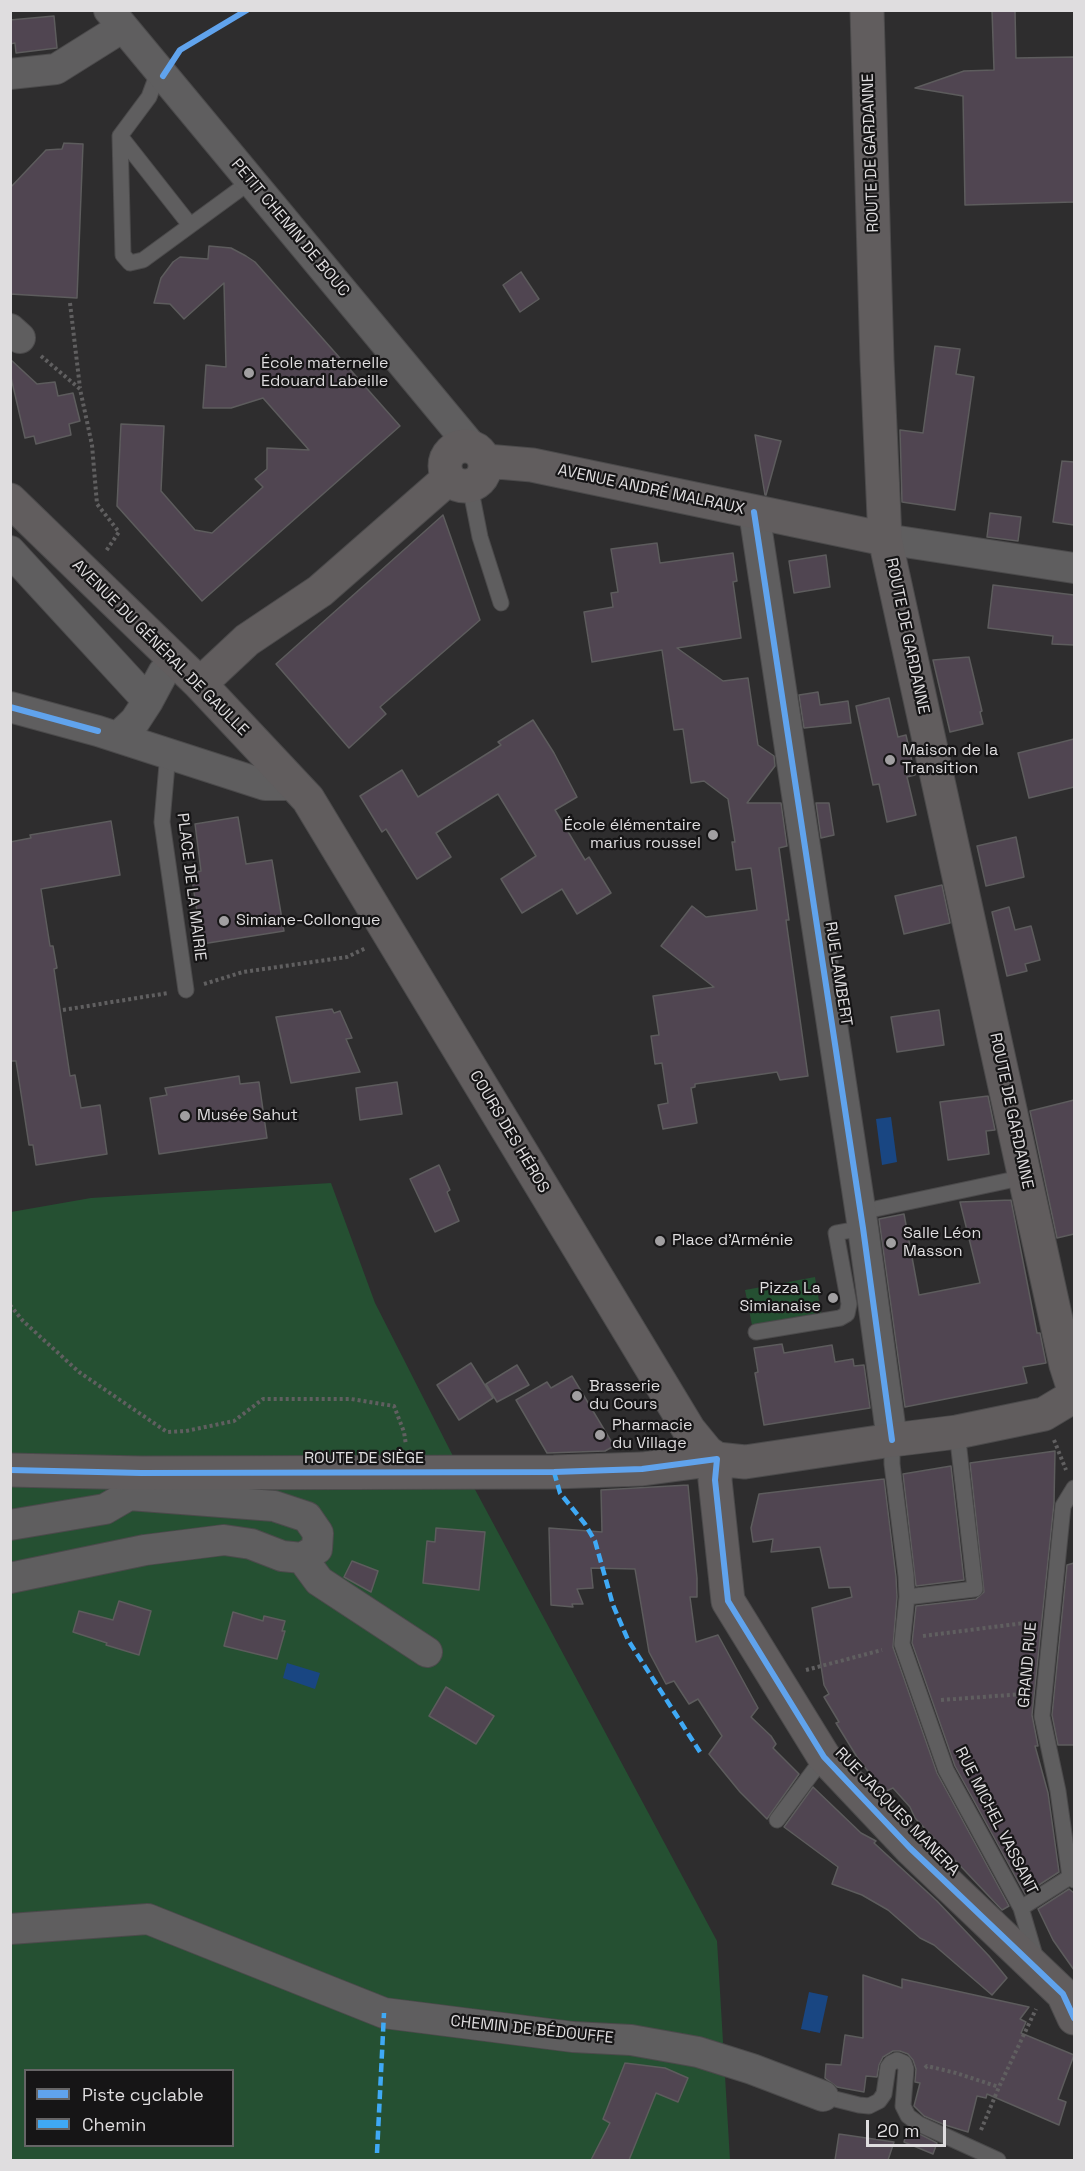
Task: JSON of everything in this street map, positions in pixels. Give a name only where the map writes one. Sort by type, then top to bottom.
[{"type":"main road","name":"ROUTE DE GARDANNE","points":[[867,10],[877,360],[885,539],[1066,1365],[1074,1390]]},
{"type":"main road","name":"AVENUE ANDRÉ MALRAUX","points":[[469,468],[532,465],[885,539]]},
{"type":"main road","points":[[200,684],[247,640],[320,591],[469,468]]},
{"type":"main road","name":"AVENUE DU GÉNÉRAL DE GAULLE","points":[[10,500],[200,684],[301,792]]},
{"type":"main road","name":"COURS DES HÉROS","points":[[301,792],[689,1430],[707,1452],[717,1459]]},
{"type":"main road","name":"ROUTE DE SIÈGE","points":[[10,1470],[135,1484],[411,1472],[554,1472],[642,1469],[717,1459],[731,1462],[762,1461],[957,1432],[1044,1414],[1074,1396]]},
{"type":"main road","name":"RUE JACQUES MANERA","points":[[717,1459],[716,1480],[728,1601],[824,1757],[910,1848],[1060,1991]]},
{"type":"street","points":[[10,74],[56,69],[116,19]]},
{"type":"street","name":"PETIT CHEMIN DE BOUC","points":[[116,19],[251,181],[469,468]]},
{"type":"street","name":"RUE LAMBERT","points":[[754,512],[862,1220],[892,1440]]},
{"type":"street","points":[[885,539],[1074,568]]},
{"type":"street","points":[[10,551],[148,701]]},
{"type":"street","points":[[108,734],[135,721],[162,673],[174,659]]},
{"type":"street","points":[[10,708],[108,734],[265,785],[301,792]]},
{"type":"street","points":[[10,1525],[105,1509],[135,1484],[274,1506],[307,1518],[318,1533],[317,1549],[302,1558],[282,1556],[251,1544],[224,1540],[145,1550],[10,1578]]},
{"type":"street","points":[[302,1558],[319,1581],[427,1652]]},
{"type":"street","name":"CHEMIN DE BÉDOUFFE","points":[[10,1929],[148,1919],[384,2013],[573,2037],[631,2040],[698,2052],[752,2069],[823,2096]]},
{"type":"lane","points":[[161,73],[149,97],[120,136],[123,255],[130,263],[143,260],[251,181]]},
{"type":"lane","points":[[120,136],[190,225]]},
{"type":"lane","points":[[469,468],[480,537],[501,603]]},
{"type":"lane","name":"PLACE DE LA MAIRIE","points":[[168,753],[162,822],[186,990]]},
{"type":"lane","points":[[756,1332],[840,1318],[847,1314],[849,1304],[836,1233],[862,1220],[1025,1177]]},
{"type":"lane","points":[[907,1597],[975,1589],[957,1432]]},
{"type":"lane","name":"RUE MICHEL VASSANT","points":[[892,1440],[892,1464],[907,1597],[902,1644],[946,1770],[1021,1908],[1060,1991]]},
{"type":"lane","name":"GRAND RUE","points":[[1071,1497],[1050,1619],[1042,1716],[1058,1791],[1072,1878]]},
{"type":"lane","points":[[777,1820],[824,1757]]},
{"type":"lane","points":[[1021,1908],[1072,1878]]},
{"type":"lane","name":"CHEMIN DE BÉDOUFFE","points":[[823,2096],[869,2106],[879,2101],[884,2094],[888,2067],[891,2062],[897,2060],[904,2062],[903,2106],[908,2116],[919,2124],[972,2150]]},
{"type":"lane","points":[[972,2150],[998,2160]]},
{"type":"path","points":[[70,303],[80,389],[92,445],[97,504],[120,532],[88,574]]},
{"type":"path","points":[[15,334],[80,389]]},
{"type":"path","points":[[63,1010],[186,990],[243,972],[347,957],[391,937]]},
{"type":"path","points":[[10,1305],[79,1372],[167,1432],[186,1431],[234,1421],[263,1399],[351,1399],[394,1406],[404,1432],[411,1472]]},
{"type":"path","points":[[1044,1414],[1071,1497]]},
{"type":"path","points":[[776,1678],[902,1644],[916,1637],[1050,1619]]},
{"type":"path","points":[[922,1701],[1045,1692]]},
{"type":"path","points":[[972,2150],[999,2087],[1060,1991]]},
{"type":"path","points":[[905,2082],[918,2077],[927,2066],[999,2087]]},
{"type":"green space","points":[[331,1183],[375,1303],[455,1460],[11,1461],[11,1212],[91,1198]]},
{"type":"green space","points":[[815,1277],[821,1313],[752,1325],[745,1290]]},
{"type":"green space","points":[[11,1479],[471,1482],[717,1941],[730,2160],[11,2160]]},
{"type":"water","points":[[891,1117],[897,1162],[882,1165],[876,1119]]},
{"type":"water","points":[[287,1663],[320,1673],[315,1689],[283,1678]]},
{"type":"water","points":[[809,1992],[828,1996],[820,2033],[801,2029]]},
{"type":"building","points":[[992,10],[1015,10],[1016,58],[1074,57],[1074,202],[965,205],[963,96],[915,88],[964,71],[994,70]]},
{"type":"building","points":[[54,16],[57,48],[16,53],[15,43],[10,44],[10,20]]},
{"type":"building","points":[[64,143],[83,144],[77,298],[10,294],[10,188],[46,150],[62,149]]},
{"type":"building","points":[[209,246],[231,248],[255,262],[400,426],[202,601],[117,506],[121,424],[164,426],[161,491],[195,530],[212,533],[263,487],[255,479],[267,469],[267,448],[309,450],[263,398],[231,408],[203,408],[206,365],[226,367],[224,283],[184,319],[170,304],[154,303],[161,278],[173,262],[180,257],[208,259]]},
{"type":"building","points":[[521,272],[539,299],[520,312],[503,285]]},
{"type":"building","points":[[935,346],[960,349],[956,374],[974,377],[955,510],[902,502],[900,430],[923,433]]},
{"type":"building","points":[[10,359],[37,384],[55,382],[58,396],[73,393],[80,421],[69,424],[71,435],[36,444],[34,436],[25,438],[10,373]]},
{"type":"building","points":[[755,435],[781,441],[766,495],[765,495]]},
{"type":"building","points":[[1062,461],[1074,462],[1074,525],[1053,522]]},
{"type":"building","points":[[990,513],[1021,517],[1018,541],[987,537]]},
{"type":"building","points":[[443,515],[480,620],[380,707],[386,714],[349,748],[276,664]]},
{"type":"building","points":[[657,543],[660,563],[733,553],[737,581],[733,582],[741,638],[677,648],[723,681],[748,678],[758,745],[774,756],[775,766],[747,803],[781,803],[787,846],[779,848],[789,920],[786,920],[808,1076],[780,1080],[777,1072],[695,1084],[695,1087],[691,1088],[697,1123],[663,1129],[658,1105],[668,1103],[662,1063],[655,1064],[651,1036],[659,1035],[653,996],[714,987],[661,946],[692,906],[706,917],[757,910],[751,868],[736,870],[732,842],[735,842],[728,799],[704,781],[691,783],[683,729],[674,730],[662,650],[592,662],[584,612],[613,607],[611,593],[618,592],[611,549]]},
{"type":"building","points":[[826,555],[830,587],[794,593],[789,561]]},
{"type":"building","points":[[993,585],[1074,595],[1074,645],[1052,644],[1053,636],[988,628]]},
{"type":"building","points":[[969,657],[983,724],[950,732],[933,660]]},
{"type":"building","points":[[818,692],[820,705],[848,701],[851,723],[804,728],[799,695]]},
{"type":"building","name":"Maison de la Transition","points":[[889,698],[898,737],[906,735],[915,775],[907,777],[916,815],[887,822],[879,784],[873,785],[856,706]]},
{"type":"building","points":[[533,720],[554,753],[577,797],[555,810],[585,860],[589,857],[611,893],[577,914],[562,889],[522,913],[501,879],[536,856],[498,794],[436,833],[451,857],[417,879],[386,829],[382,832],[360,796],[402,770],[418,797],[501,745],[498,742]]},
{"type":"building","points":[[1074,739],[1074,787],[1029,798],[1018,753]]},
{"type":"building","points":[[816,803],[829,803],[834,835],[821,838]]},
{"type":"building","points":[[238,817],[246,864],[272,860],[284,931],[202,944],[191,873],[201,871],[195,824]]},
{"type":"building","points":[[111,821],[120,875],[41,889],[50,946],[53,946],[57,968],[54,969],[70,1076],[75,1075],[81,1108],[100,1105],[107,1154],[36,1165],[33,1145],[29,1145],[16,1061],[10,1061],[10,842],[31,838],[30,835]]},
{"type":"building","points":[[1016,837],[1024,877],[986,886],[977,846]]},
{"type":"building","points":[[942,885],[950,923],[904,934],[895,896]]},
{"type":"building","points":[[1009,907],[1015,930],[1031,926],[1040,960],[1025,964],[1027,971],[1007,976],[992,912]]},
{"type":"building","points":[[332,1009],[334,1013],[340,1011],[352,1038],[346,1039],[360,1072],[291,1083],[276,1017]]},
{"type":"building","points":[[939,1010],[944,1045],[897,1052],[891,1017]]},
{"type":"building","points":[[239,1076],[240,1084],[259,1082],[267,1138],[159,1154],[150,1098],[167,1095],[165,1088]]},
{"type":"building","points":[[397,1082],[402,1114],[360,1120],[356,1088]]},
{"type":"building","points":[[988,1096],[995,1130],[986,1131],[989,1154],[948,1160],[940,1102]]},
{"type":"building","points":[[1074,1100],[1074,1234],[1057,1238],[1030,1111]]},
{"type":"building","points":[[439,1165],[450,1190],[447,1192],[459,1221],[435,1232],[410,1179]]},
{"type":"building","points":[[1011,1200],[1037,1333],[1040,1333],[1046,1363],[1023,1367],[1027,1383],[905,1407],[879,1219],[904,1214],[919,1295],[980,1283],[960,1202]]},
{"type":"building","points":[[782,1344],[784,1353],[832,1345],[835,1362],[853,1359],[854,1366],[864,1365],[870,1408],[764,1425],[755,1373],[758,1372],[754,1348]]},
{"type":"building","points":[[471,1363],[493,1398],[459,1420],[437,1385]]},
{"type":"building","points":[[517,1365],[529,1385],[497,1402],[486,1384]]},
{"type":"building","points":[[572,1376],[614,1446],[605,1451],[547,1453],[516,1400],[547,1382],[551,1388]]},
{"type":"building","points":[[1055,1451],[1054,1503],[1032,1715],[1038,1746],[1035,1746],[1048,1793],[1059,1872],[1025,1894],[955,1766],[912,1643],[916,1606],[976,1599],[984,1592],[970,1463]]},
{"type":"building","points":[[951,1466],[964,1580],[916,1586],[903,1474]]},
{"type":"building","points":[[884,1479],[896,1577],[897,1597],[893,1647],[937,1773],[1009,1906],[1002,1910],[915,1818],[910,1807],[893,1788],[884,1792],[857,1757],[836,1723],[839,1722],[824,1697],[829,1694],[824,1685],[812,1608],[852,1597],[850,1587],[829,1588],[820,1547],[771,1552],[773,1539],[753,1542],[751,1528],[759,1494]]},
{"type":"building","points":[[688,1485],[697,1578],[697,1597],[690,1597],[696,1642],[718,1635],[758,1708],[751,1717],[771,1736],[776,1744],[773,1748],[799,1774],[767,1819],[740,1792],[709,1754],[722,1736],[698,1699],[689,1704],[674,1681],[666,1684],[649,1652],[635,1569],[591,1568],[593,1588],[577,1589],[583,1604],[572,1604],[573,1607],[551,1605],[549,1528],[602,1532],[601,1490]]},
{"type":"building","points":[[436,1528],[485,1532],[479,1590],[423,1583],[427,1541],[435,1542]]},
{"type":"building","points":[[352,1561],[378,1571],[371,1592],[344,1577]]},
{"type":"building","points":[[1074,1563],[1074,1745],[1058,1745],[1052,1715],[1067,1565]]},
{"type":"building","points":[[119,1601],[151,1611],[139,1655],[73,1632],[79,1611],[113,1620]]},
{"type":"building","points":[[233,1612],[263,1621],[264,1616],[285,1621],[282,1631],[285,1631],[277,1659],[224,1646]]},
{"type":"building","points":[[446,1687],[494,1716],[476,1744],[429,1716]]},
{"type":"building","points":[[813,1787],[861,1833],[876,1841],[874,1843],[937,1901],[989,1956],[1007,1978],[992,1995],[934,1945],[920,1938],[888,1910],[862,1895],[832,1884],[838,1867],[784,1827]]},
{"type":"building","points":[[1069,1889],[1074,1893],[1074,1970],[1053,1940],[1038,1909]]},
{"type":"building","points":[[863,1975],[902,1988],[902,1979],[1029,2007],[1020,2019],[1026,2022],[1021,2033],[1074,2055],[1058,2099],[1066,2102],[1059,2125],[987,2094],[986,2098],[977,2096],[968,2132],[924,2116],[914,2106],[920,2083],[915,2082],[916,2069],[913,2060],[908,2054],[900,2051],[893,2051],[883,2057],[877,2077],[866,2076],[864,2092],[837,2087],[825,2078],[826,2064],[841,2065],[845,2035],[863,2038]]},
{"type":"building","points":[[625,2063],[665,2068],[688,2078],[678,2102],[656,2093],[629,2160],[591,2160],[610,2123],[603,2119]]},
{"type":"building","points":[[908,2128],[937,2143],[933,2154],[904,2142]]},
{"type":"building","points":[[839,2134],[894,2142],[888,2160],[835,2160]]},
{"type":"marked path","points":[[554,1472],[560,1493],[585,1524],[595,1541],[613,1605],[628,1640],[700,1752]]},
{"type":"marked path","points":[[377,2153],[384,2013]]},
{"type":"cycle path","points":[[163,76],[180,50],[247,10]]},
{"type":"cycle path","points":[[754,512],[863,1228],[892,1440]]},
{"type":"cycle path","points":[[10,707],[98,731]]},
{"type":"cycle path","points":[[10,1470],[141,1473],[554,1472],[642,1469],[717,1459],[715,1480],[728,1601],[824,1757],[910,1848],[1063,1994],[1074,2018]]},
{"type":"place","name":"École maternelle Edouard Labeille","points":[[249,373]]},
{"type":"place","name":"Maison de la Transition","points":[[890,760]]},
{"type":"place","name":"École élémentaire marius roussel","points":[[713,835]]},
{"type":"place","name":"Simiane-Collongue","points":[[224,921]]},
{"type":"place","name":"Musée Sahut","points":[[185,1116]]},
{"type":"place","name":"Place d'Arménie","points":[[660,1241]]},
{"type":"place","name":"Salle Léon Masson","points":[[891,1243]]},
{"type":"place","name":"Pizza La Simianaise","points":[[833,1298]]},
{"type":"place","name":"Brasserie du Cours","points":[[577,1396]]},
{"type":"place","name":"Pharmacie du Village","points":[[600,1435]]}]
